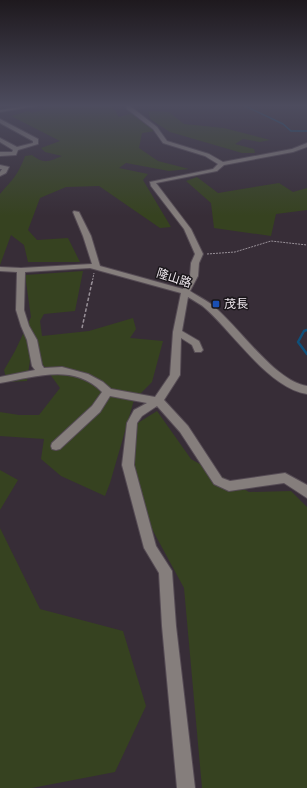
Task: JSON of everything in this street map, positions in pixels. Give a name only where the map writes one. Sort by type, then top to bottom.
[{"type":"street","points":[[5,143],[16,149],[35,143]]},
{"type":"street","points":[[167,143],[207,156],[222,164]]},
{"type":"street","points":[[183,787],[169,626],[166,571],[150,548],[128,465],[132,423],[138,413],[158,401],[175,375],[174,352],[177,332],[185,292],[194,276],[195,263],[199,254],[187,228],[153,182],[215,170],[222,164],[293,150],[307,145]]},
{"type":"street","points":[[0,154],[14,154],[16,149]]},
{"type":"street","points":[[0,167],[6,167],[4,172],[0,174]]},
{"type":"street","points":[[76,212],[89,243],[97,268]]},
{"type":"street","name":"隆山路","points":[[0,269],[22,270],[90,266],[185,292],[208,306],[275,374],[287,382],[307,390]]},
{"type":"street","points":[[22,270],[20,310],[24,326],[32,340],[37,366],[42,372]]},
{"type":"street","points":[[177,332],[196,343],[198,350]]},
{"type":"street","points":[[0,380],[42,372],[62,370],[84,376],[100,384],[108,392],[158,401],[184,429],[218,481],[228,486],[285,478],[307,492]]},
{"type":"street","points":[[56,446],[96,409],[108,392]]},
{"type":"path","points":[[199,254],[235,252],[271,241],[307,245]]},
{"type":"path","points":[[82,328],[92,281],[97,268]]},
{"type":"green space","points":[[55,143],[140,143],[139,148],[158,161],[189,169],[169,171],[126,163],[119,168],[148,174],[143,180],[171,227],[160,228],[99,186],[66,187],[40,198],[28,230],[37,240],[68,238],[80,262],[28,262],[24,245],[11,235],[0,265],[0,194],[12,180],[25,156],[32,155],[40,160],[46,161],[62,156],[45,152],[41,148]]},
{"type":"green space","points":[[207,143],[237,143],[235,144],[254,149],[255,153],[242,153]]},
{"type":"green space","points":[[197,177],[218,193],[279,183],[293,192],[307,188],[307,210],[276,214],[271,236],[214,228],[211,203],[186,181]]},
{"type":"green space","points":[[83,271],[75,311],[44,314],[40,321],[42,336],[89,331],[133,318],[136,329],[130,338],[163,341],[152,382],[134,400],[105,496],[61,476],[41,459],[44,439],[0,436],[0,412],[19,415],[39,415],[60,388],[44,366],[31,353],[27,381],[7,382],[4,370],[31,317],[25,275]]},
{"type":"green space","points":[[157,411],[191,459],[249,492],[291,491],[307,507],[307,788],[202,788],[184,588],[133,494],[133,426]]},
{"type":"green space","points":[[0,470],[18,480],[0,510]]},
{"type":"green space","points":[[0,528],[40,609],[123,631],[146,706],[115,772],[32,788],[0,788]]},
{"type":"waterway","points":[[307,330],[304,331],[298,342],[307,354]]},
{"type":"place","name":"茂長","points":[[216,304]]}]
